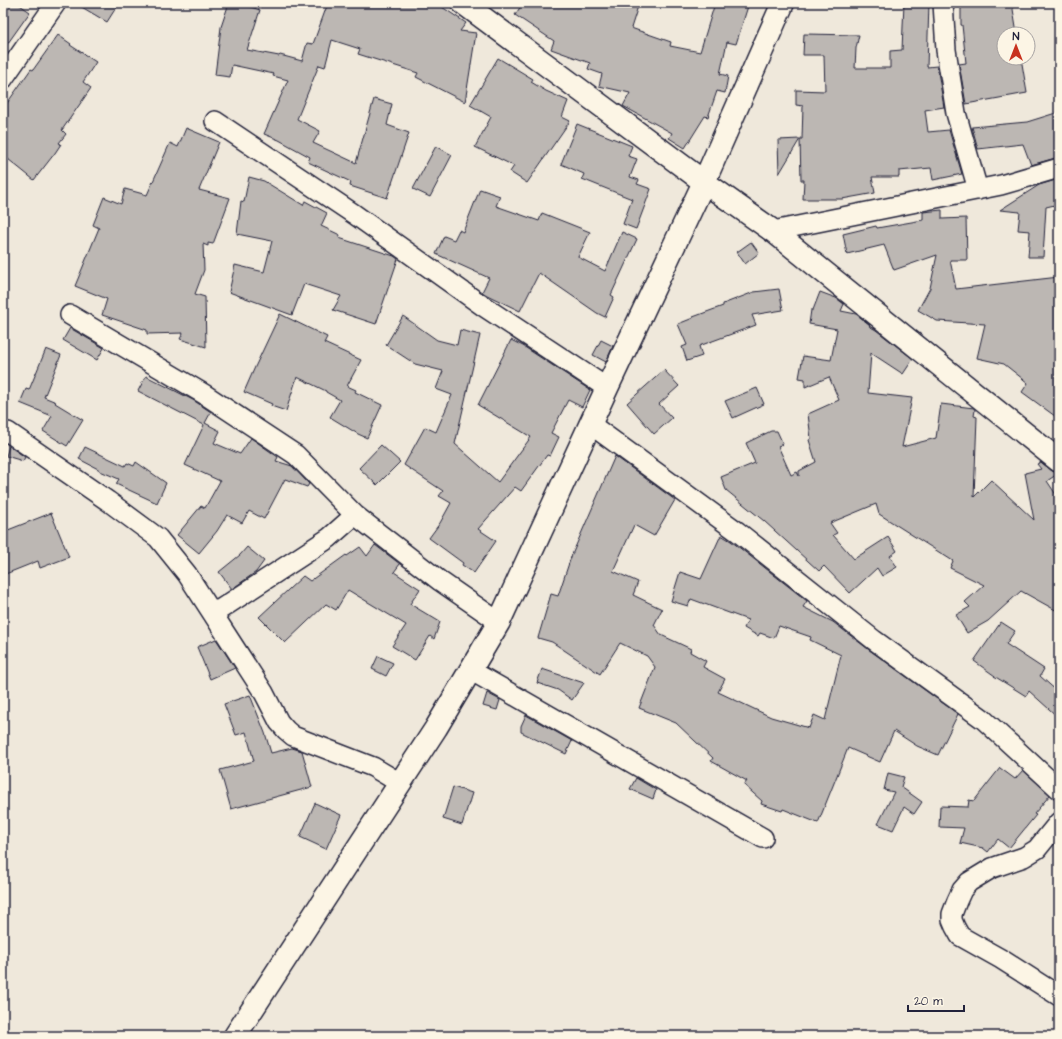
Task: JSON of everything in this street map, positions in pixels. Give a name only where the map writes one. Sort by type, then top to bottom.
[{"type":"main road","points":[[463,3],[704,182],[773,231],[1059,461]]},
{"type":"main road","points":[[235,1036],[436,728],[498,622],[606,388],[704,182],[783,3]]},
{"type":"street","points":[[3,79],[56,3]]},
{"type":"street","points":[[943,3],[946,50],[956,114],[978,190]]},
{"type":"street","points":[[214,121],[354,214],[483,306],[606,388]]},
{"type":"street","points":[[773,231],[1001,185],[1059,168]]},
{"type":"street","points":[[70,315],[204,394],[296,455],[355,515],[440,581],[498,622]]},
{"type":"street","points":[[590,424],[738,532],[874,640],[983,719],[1059,789]]},
{"type":"street","points":[[8,432],[108,501],[158,538],[187,574],[264,693],[286,730],[293,736],[373,767],[400,783]]},
{"type":"street","points":[[213,614],[329,538],[355,515]]},
{"type":"street","points":[[470,670],[763,838]]},
{"type":"street","points":[[1059,822],[1037,849],[1024,857],[992,868],[969,882],[962,890],[957,901],[952,914],[952,920],[954,927],[960,936],[1001,959],[1059,996]]},
{"type":"building","points":[[3,3],[17,3],[30,12],[3,50]]},
{"type":"building","points":[[75,3],[119,3],[107,22]]},
{"type":"building","points":[[229,3],[238,3],[260,10],[247,50],[280,55],[302,61],[307,43],[313,44],[328,3],[436,3],[466,23],[460,31],[476,33],[465,102],[416,77],[418,73],[358,54],[360,49],[332,40],[325,67],[319,65],[297,119],[320,131],[313,143],[356,163],[374,99],[392,104],[387,125],[409,133],[387,198],[350,186],[351,182],[308,162],[310,157],[279,140],[264,134],[288,80],[273,76],[274,74],[232,65],[230,77],[215,75],[221,27]]},
{"type":"building","points":[[523,3],[639,3],[631,28],[671,42],[670,46],[700,52],[715,3],[749,3],[736,44],[727,42],[720,74],[728,76],[725,93],[717,91],[708,117],[705,116],[685,148],[669,138],[672,133],[623,106],[630,93],[599,86],[602,74],[588,69],[590,63],[551,49],[554,41],[515,15]]},
{"type":"building","points":[[904,3],[929,3],[927,67],[937,66],[944,107],[925,110],[928,132],[949,130],[962,174],[933,180],[931,168],[899,171],[899,177],[872,177],[875,193],[842,199],[803,199],[804,180],[801,180],[800,139],[802,139],[803,106],[796,105],[796,90],[825,91],[824,55],[803,55],[804,34],[859,35],[856,48],[855,68],[890,68],[890,51],[902,50]]},
{"type":"building","points":[[961,3],[1012,3],[1016,26],[996,26],[996,66],[1022,66],[1027,93],[966,104],[959,64],[966,63],[961,25]]},
{"type":"building","points":[[58,35],[71,44],[70,45],[96,62],[83,82],[91,88],[62,130],[66,134],[59,143],[61,144],[34,180],[3,155],[3,109],[31,69],[33,70]]},
{"type":"building","points":[[498,58],[533,79],[531,82],[568,101],[562,117],[570,121],[527,183],[510,172],[514,166],[475,147],[491,117],[470,105]]},
{"type":"building","points":[[1059,112],[1059,157],[1031,165],[1023,144],[978,149],[972,127],[1027,122]]},
{"type":"building","points":[[577,124],[632,146],[628,156],[637,159],[630,177],[639,180],[637,184],[651,189],[636,229],[623,224],[632,199],[582,179],[584,174],[561,164]]},
{"type":"building","points":[[186,128],[219,142],[199,190],[230,198],[213,244],[208,243],[208,246],[203,244],[204,270],[195,294],[205,297],[206,347],[180,339],[183,333],[147,334],[147,330],[102,315],[107,299],[75,286],[99,228],[93,225],[104,197],[121,204],[125,189],[147,195],[170,143],[178,147]]},
{"type":"building","points":[[800,139],[779,174],[778,140]]},
{"type":"building","points":[[436,146],[452,155],[430,197],[413,189]]},
{"type":"building","points":[[249,177],[264,181],[303,205],[305,201],[327,213],[321,226],[340,235],[339,238],[394,256],[398,259],[376,324],[333,310],[341,296],[304,284],[292,315],[229,292],[235,265],[264,272],[272,241],[237,234],[241,201],[244,202]]},
{"type":"building","points":[[1059,179],[1059,204],[1046,207],[1043,257],[1028,257],[1030,231],[1018,230],[1020,212],[1000,210],[1039,185]]},
{"type":"building","points":[[480,189],[500,196],[496,206],[539,221],[542,213],[590,232],[578,257],[605,271],[622,232],[637,239],[611,295],[614,297],[605,317],[539,273],[520,311],[482,292],[489,278],[436,254],[444,236],[454,240],[459,230],[463,232]]},
{"type":"building","points":[[942,210],[942,219],[966,218],[967,260],[950,260],[956,289],[1059,277],[1059,419],[1022,392],[1028,383],[1004,364],[977,358],[985,324],[937,321],[918,310],[930,288],[937,255],[894,270],[884,245],[847,254],[843,234],[876,226],[877,228],[923,220],[923,212]]},
{"type":"building","points":[[751,242],[759,253],[745,264],[737,252]]},
{"type":"building","points":[[779,289],[783,310],[752,315],[756,325],[699,346],[702,356],[687,361],[682,347],[687,345],[678,324],[754,292]]},
{"type":"building","points":[[820,292],[836,298],[844,304],[841,311],[856,314],[870,325],[869,326],[913,359],[903,374],[871,353],[868,393],[912,398],[902,447],[936,438],[941,404],[974,408],[974,416],[977,417],[974,497],[991,480],[1034,520],[1025,473],[1041,469],[1037,464],[1041,462],[1052,471],[1059,473],[1047,481],[1059,499],[1059,612],[1021,591],[988,621],[967,633],[956,615],[970,607],[965,602],[984,585],[950,568],[953,561],[879,514],[876,504],[830,523],[837,533],[833,535],[854,559],[888,537],[897,551],[890,556],[897,567],[882,576],[877,568],[850,593],[824,566],[819,571],[764,521],[726,490],[721,477],[755,463],[746,443],[771,431],[777,431],[783,444],[778,446],[791,475],[797,472],[799,476],[799,471],[816,462],[809,440],[811,439],[808,414],[839,400],[829,377],[805,387],[805,379],[799,378],[803,356],[831,360],[837,329],[809,324],[811,310],[813,310]]},
{"type":"building","points":[[280,314],[327,337],[324,343],[361,360],[347,386],[356,390],[355,392],[382,405],[367,438],[330,417],[340,400],[326,391],[297,377],[286,411],[271,406],[272,404],[244,392]]},
{"type":"building","points":[[403,316],[437,340],[457,345],[460,330],[480,335],[455,444],[498,482],[531,437],[478,405],[511,340],[523,346],[590,390],[582,407],[568,400],[551,433],[559,437],[550,456],[547,455],[521,491],[515,487],[478,529],[496,541],[474,573],[429,538],[440,523],[451,503],[439,496],[443,491],[404,465],[425,427],[436,432],[452,395],[436,389],[443,371],[415,364],[386,345]]},
{"type":"building","points":[[70,328],[104,348],[97,360],[63,340]]},
{"type":"building","points":[[601,340],[613,346],[606,362],[593,355]]},
{"type":"building","points":[[46,349],[61,355],[44,397],[56,402],[55,403],[83,420],[67,446],[43,431],[52,416],[20,403],[26,389],[29,390]]},
{"type":"building","points":[[664,370],[679,386],[659,404],[672,418],[654,434],[627,403]]},
{"type":"building","points":[[146,376],[193,400],[211,412],[205,423],[220,431],[214,443],[240,454],[251,438],[278,457],[276,461],[292,466],[309,484],[307,487],[285,479],[264,519],[249,511],[242,523],[227,515],[217,531],[199,553],[177,535],[201,506],[205,508],[220,481],[185,465],[204,425],[138,391]]},
{"type":"building","points":[[757,388],[764,404],[733,418],[725,401]]},
{"type":"building","points":[[381,445],[400,462],[377,485],[359,468]]},
{"type":"building","points":[[9,446],[25,457],[23,461],[6,456]]},
{"type":"building","points":[[85,447],[125,466],[127,463],[134,466],[136,462],[166,483],[157,503],[116,484],[119,479],[100,471],[79,459]]},
{"type":"building","points":[[615,456],[675,500],[654,536],[634,525],[613,571],[638,582],[633,595],[662,609],[654,625],[661,635],[691,649],[690,652],[706,661],[703,667],[725,679],[718,692],[771,717],[809,728],[814,715],[825,720],[841,655],[810,640],[811,637],[779,626],[774,638],[760,633],[758,636],[744,628],[748,620],[691,599],[688,606],[671,601],[680,572],[701,579],[721,535],[731,541],[807,601],[803,607],[833,622],[958,714],[938,755],[917,746],[894,731],[880,762],[848,748],[818,823],[783,809],[782,811],[761,804],[762,801],[744,785],[747,781],[711,761],[713,758],[676,723],[639,708],[655,667],[647,656],[620,643],[600,674],[552,642],[538,638],[551,594],[558,596],[571,557]]},
{"type":"building","points":[[51,513],[69,557],[40,568],[38,561],[3,575],[3,532]]},
{"type":"building","points":[[375,545],[400,564],[394,572],[420,589],[410,604],[440,622],[434,639],[430,636],[415,660],[392,646],[406,625],[348,590],[336,610],[326,604],[285,643],[259,617],[303,576],[310,581],[346,555],[347,556],[360,547],[367,556]]},
{"type":"building","points":[[247,547],[264,561],[256,572],[232,589],[219,572],[240,555]]},
{"type":"building","points":[[1001,622],[1015,631],[1006,644],[1044,669],[1040,676],[1059,693],[1059,718],[1029,691],[1026,696],[994,676],[974,661]]},
{"type":"building","points":[[216,639],[235,668],[210,679],[197,647]]},
{"type":"building","points":[[378,656],[393,663],[386,676],[372,669]]},
{"type":"building","points":[[542,669],[584,683],[572,700],[558,690],[537,683]]},
{"type":"building","points":[[487,693],[500,700],[497,710],[483,706]]},
{"type":"building","points":[[250,695],[271,753],[292,748],[302,751],[312,787],[231,809],[220,770],[254,761],[246,732],[236,735],[224,704]]},
{"type":"building","points":[[526,715],[572,741],[566,754],[521,732],[521,726]]},
{"type":"building","points":[[1000,768],[1015,779],[1023,770],[1050,795],[1009,848],[998,839],[988,852],[983,848],[960,843],[964,828],[939,827],[940,806],[968,807],[969,800],[974,801]]},
{"type":"building","points":[[888,773],[904,777],[901,787],[922,802],[914,814],[904,807],[893,830],[878,824],[894,792],[884,790]]},
{"type":"building","points":[[636,778],[656,790],[653,799],[630,789]]},
{"type":"building","points":[[453,787],[472,793],[462,825],[443,819]]},
{"type":"building","points":[[315,803],[341,815],[326,849],[300,837]]}]
